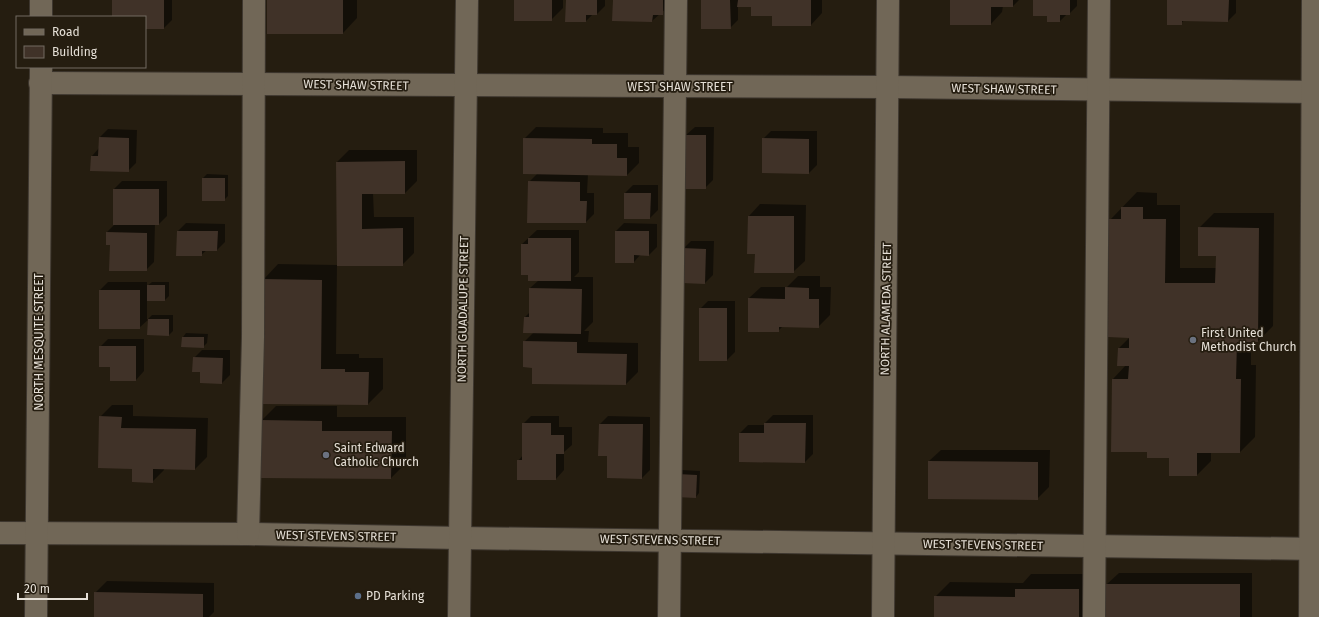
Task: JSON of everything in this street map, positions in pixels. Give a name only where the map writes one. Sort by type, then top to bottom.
[{"type":"street","points":[[41,0],[41,16]]},
{"type":"street","points":[[248,534],[254,337],[254,0]]},
{"type":"street","name":"NORTH GUADALUPE STREET","points":[[459,617],[467,0]]},
{"type":"street","points":[[669,617],[676,0]]},
{"type":"street","name":"NORTH ALAMEDA STREET","points":[[883,617],[888,0]]},
{"type":"street","points":[[1094,617],[1099,0]]},
{"type":"street","points":[[1310,617],[1314,549],[1316,92],[1314,0]]},
{"type":"street","name":"WEST SHAW STREET","points":[[40,75],[253,84],[888,87],[1316,92]]},
{"type":"street","name":"NORTH MESQUITE STREET","points":[[36,617],[40,75]]},
{"type":"street","name":"WEST STEVENS STREET","points":[[0,533],[248,534],[1314,549]]},
{"type":"building","points":[[112,0],[164,0],[164,29],[146,29],[146,16],[112,16]]},
{"type":"building","points":[[267,0],[343,0],[343,34],[267,34]]},
{"type":"building","points":[[514,0],[552,0],[552,21],[514,21]]},
{"type":"building","points":[[566,0],[597,0],[597,15],[586,15],[586,22],[565,22]]},
{"type":"building","points":[[613,0],[663,0],[663,15],[653,15],[652,22],[612,21]]},
{"type":"building","points":[[701,0],[730,0],[731,29],[701,29]]},
{"type":"building","points":[[738,0],[811,0],[811,26],[772,26],[772,16],[751,16],[751,7],[737,7]]},
{"type":"building","points":[[950,0],[1013,0],[1013,7],[991,7],[991,25],[950,25]]},
{"type":"building","points":[[1033,0],[1070,0],[1070,15],[1060,15],[1060,22],[1047,22],[1047,16],[1033,16]]},
{"type":"building","points":[[1167,0],[1229,0],[1228,22],[1182,21],[1182,25],[1167,25]]},
{"type":"building","points":[[685,135],[706,135],[706,189],[685,189]]},
{"type":"building","points":[[99,137],[129,138],[129,172],[90,171],[91,156],[98,156]]},
{"type":"building","points":[[523,138],[592,139],[592,144],[617,144],[617,158],[627,158],[627,176],[523,174]]},
{"type":"building","points":[[762,138],[809,139],[809,174],[762,173]]},
{"type":"building","points":[[405,161],[405,194],[362,194],[362,229],[403,228],[403,266],[337,266],[336,162]]},
{"type":"building","points":[[202,178],[225,178],[225,201],[202,201]]},
{"type":"building","points":[[528,181],[580,182],[580,201],[587,201],[586,223],[527,223]]},
{"type":"building","points":[[113,189],[159,189],[159,225],[113,225]]},
{"type":"building","points":[[624,193],[651,193],[650,219],[624,219]]},
{"type":"building","name":"First United Methodist Church","points":[[1121,207],[1143,207],[1143,219],[1166,219],[1165,283],[1215,283],[1216,256],[1198,256],[1198,227],[1259,228],[1258,342],[1237,342],[1236,379],[1241,379],[1240,453],[1197,453],[1197,476],[1169,476],[1169,458],[1147,458],[1147,452],[1111,452],[1112,379],[1128,379],[1129,366],[1117,366],[1118,348],[1129,348],[1129,338],[1108,337],[1109,219],[1121,219]]},
{"type":"building","points":[[748,216],[794,216],[794,273],[754,273],[755,254],[747,254]]},
{"type":"building","points":[[177,231],[218,231],[217,251],[202,251],[202,256],[176,256]]},
{"type":"building","points":[[615,231],[649,231],[649,256],[634,255],[634,263],[615,263]]},
{"type":"building","points":[[106,232],[147,233],[147,271],[109,271],[110,245],[106,245]]},
{"type":"building","points":[[528,238],[571,238],[571,281],[528,281],[528,275],[521,275],[521,244],[528,244]]},
{"type":"building","points":[[682,248],[706,249],[705,284],[682,283]]},
{"type":"building","points":[[263,279],[322,280],[321,369],[345,369],[345,372],[369,372],[368,405],[262,404]]},
{"type":"building","points":[[147,285],[165,285],[165,301],[147,301]]},
{"type":"building","points":[[785,287],[809,288],[809,299],[819,299],[819,328],[779,327],[779,332],[748,332],[748,298],[785,299]]},
{"type":"building","points":[[529,288],[582,289],[581,334],[523,333],[524,317],[529,317]]},
{"type":"building","points":[[99,290],[140,290],[140,329],[99,329]]},
{"type":"building","points":[[699,308],[727,308],[727,361],[699,361]]},
{"type":"building","points":[[148,319],[169,319],[169,336],[147,335]]},
{"type":"building","points":[[182,337],[204,337],[204,348],[181,347]]},
{"type":"building","points":[[523,341],[577,342],[577,353],[627,354],[626,385],[532,384],[532,368],[523,367]]},
{"type":"building","points":[[99,346],[136,346],[136,381],[110,381],[110,367],[99,367]]},
{"type":"building","points":[[193,357],[223,358],[222,384],[200,383],[200,372],[192,372]]},
{"type":"building","points":[[99,416],[122,417],[121,428],[196,429],[195,470],[153,469],[153,483],[132,482],[132,469],[98,468]]},
{"type":"building","name":"Saint Edward Catholic Church","points":[[260,420],[322,421],[322,431],[392,431],[391,479],[260,478]]},
{"type":"building","points":[[522,423],[551,423],[551,435],[564,435],[564,454],[556,454],[556,480],[517,480],[517,460],[522,460]]},
{"type":"building","points":[[764,423],[806,423],[805,463],[739,462],[739,433],[764,433]]},
{"type":"building","points":[[599,424],[643,424],[642,479],[607,478],[607,456],[598,456]]},
{"type":"building","points":[[928,461],[1038,462],[1038,500],[928,499]]},
{"type":"building","points":[[677,474],[697,475],[696,498],[676,497]]},
{"type":"building","points":[[1106,584],[1240,584],[1240,617],[1106,617]]},
{"type":"building","points":[[1015,589],[1079,589],[1079,617],[934,617],[934,596],[1015,597]]},
{"type":"building","points":[[94,592],[203,594],[203,617],[94,617]]},
{"type":"place","name":"First United Methodist Church","points":[[1193,340]]},
{"type":"place","name":"Saint Edward Catholic Church","points":[[326,455]]},
{"type":"place","name":"PD Parking","points":[[358,596]]}]
